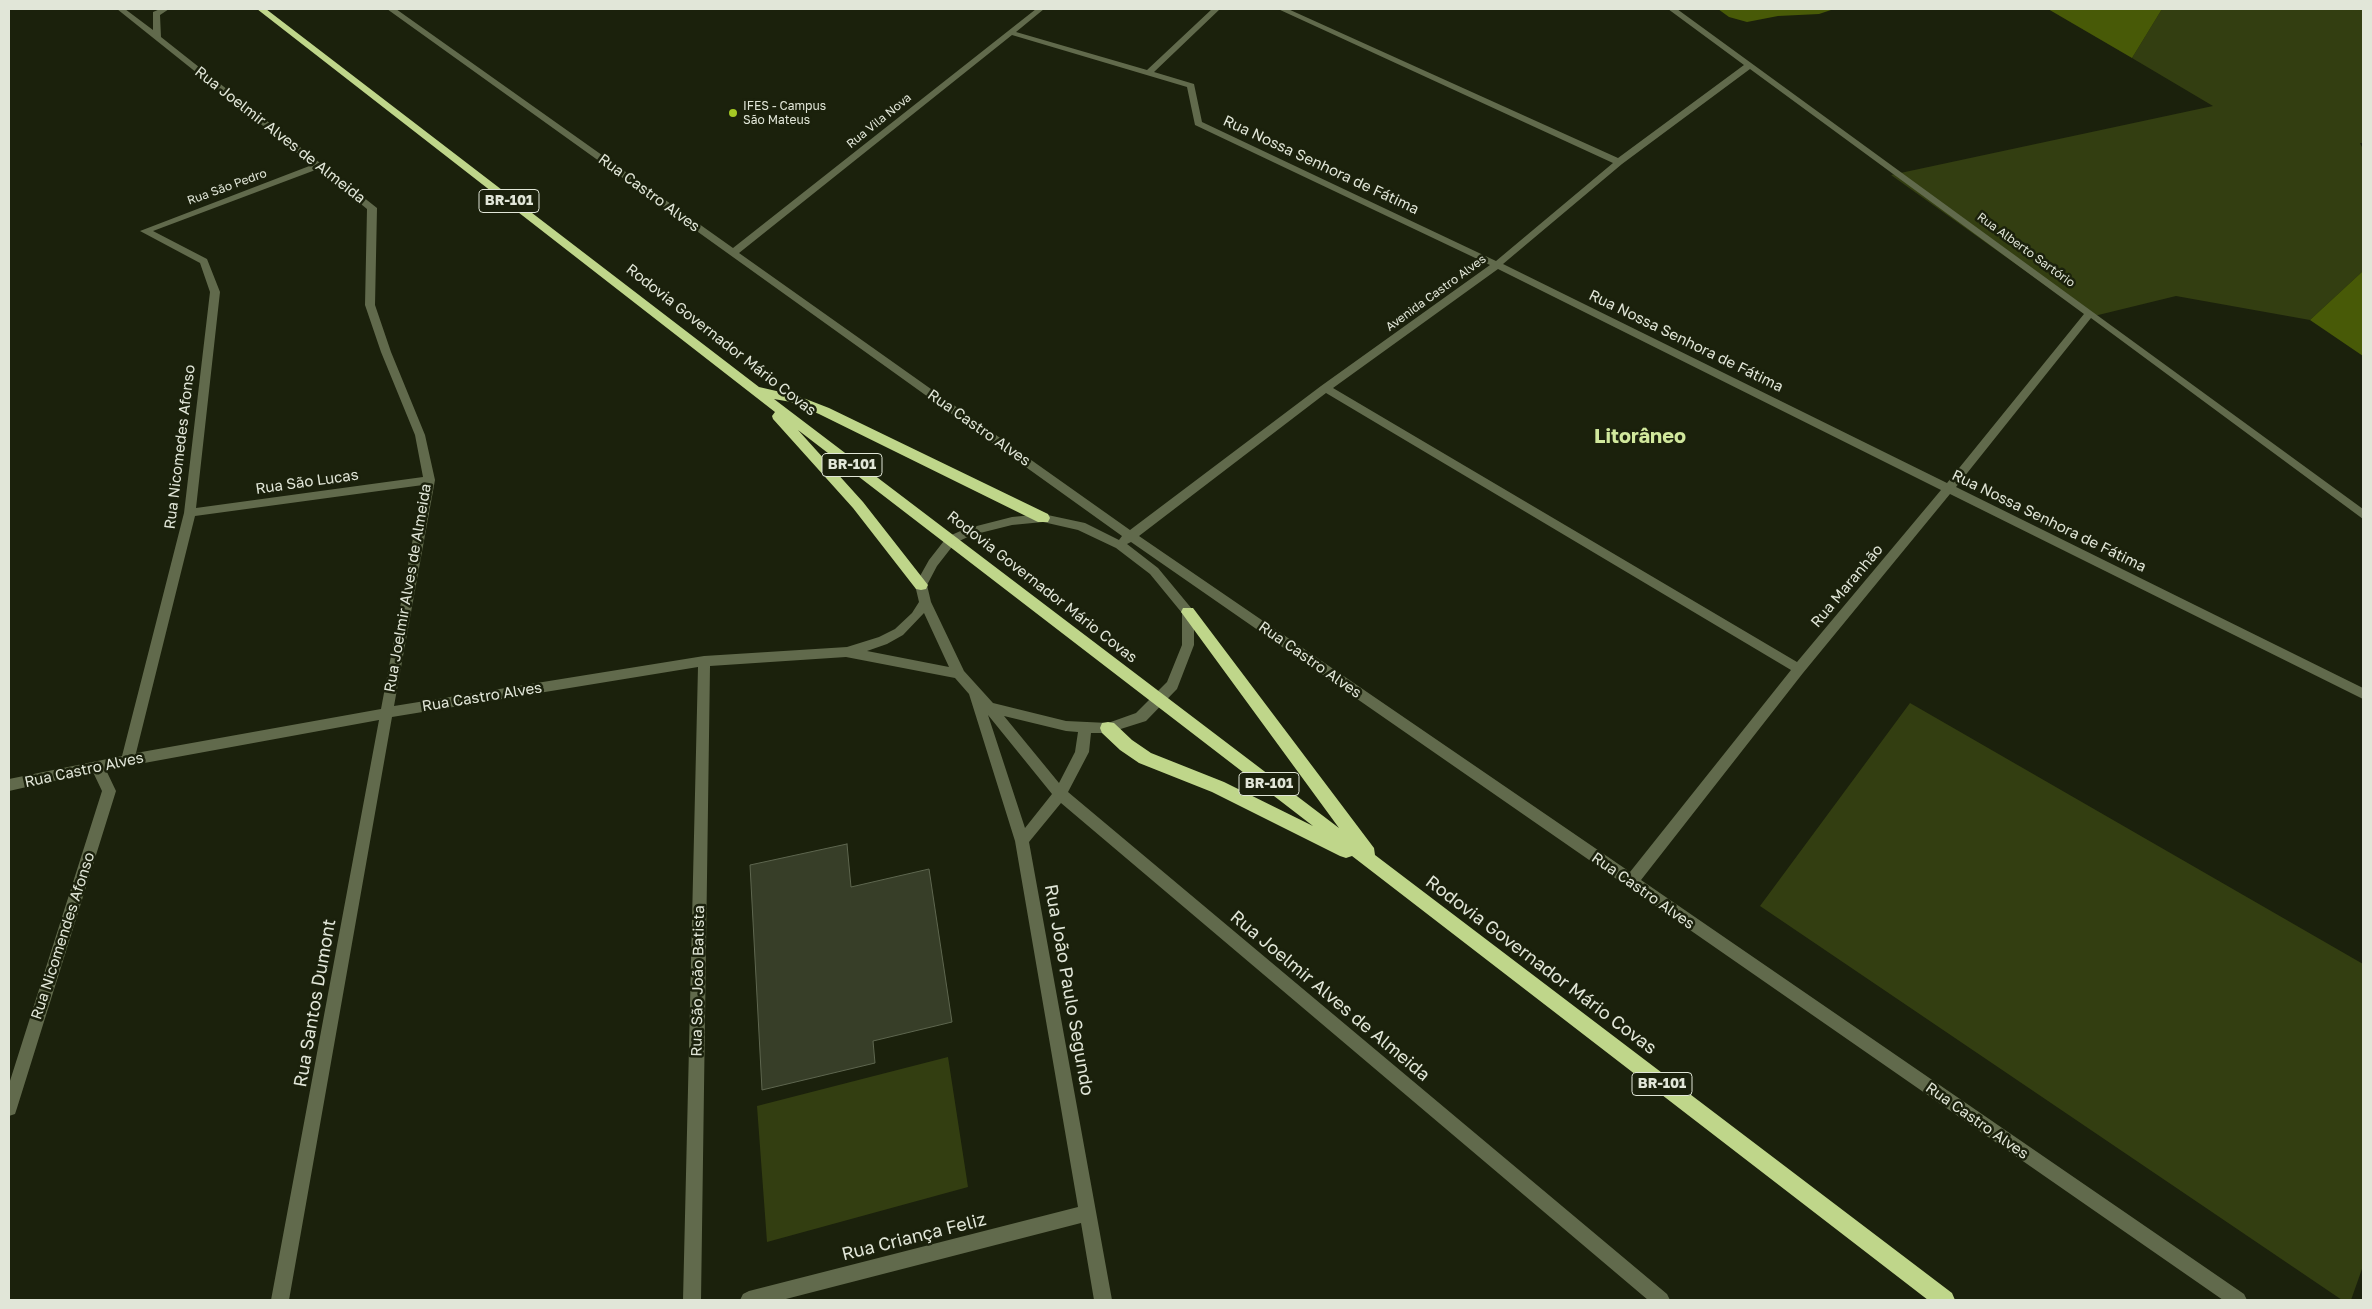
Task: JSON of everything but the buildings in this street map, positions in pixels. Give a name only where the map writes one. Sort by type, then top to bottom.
[{"type":"highway","points":[[250,9],[264,10]]},
{"type":"highway","name":"Rodovia Governador Mário Covas","points":[[264,10],[753,389],[1945,1300]]},
{"type":"highway","points":[[753,389],[794,399],[824,411],[1043,518]]},
{"type":"highway","points":[[753,389],[858,505],[922,585]]},
{"type":"highway","points":[[1188,612],[1379,868]]},
{"type":"highway","points":[[1108,728],[1126,745],[1145,758],[1245,800],[1379,868]]},
{"type":"street","name":"Rua Joelmir Alves de Almeida","points":[[121,9],[372,208],[370,305],[386,352],[420,435],[429,480],[386,713]]},
{"type":"street","points":[[156,38],[156,14],[165,9]]},
{"type":"street","name":"Rua Castro Alves","points":[[391,9],[733,254],[1125,540],[1631,882],[2238,1300]]},
{"type":"street","name":"Rua Vila Nova","points":[[733,254],[1040,9]]},
{"type":"street","points":[[1148,73],[1216,9]]},
{"type":"street","points":[[1282,9],[1620,162]]},
{"type":"street","name":"Rua Alberto Sartório","points":[[1672,9],[2090,313],[2363,515]]},
{"type":"street","name":"Rua Nossa Senhora de Fátima","points":[[1009,32],[1191,86],[1198,123],[1497,265],[2363,694]]},
{"type":"street","name":"Avenida Castro Alves","points":[[1125,540],[1325,388],[1497,265],[1620,162],[1750,65]]},
{"type":"street","name":"Rua São Pedro","points":[[145,231],[318,166]]},
{"type":"street","name":"Rua Nicomedes Afonso","points":[[128,760],[190,513],[215,292],[204,261],[145,231]]},
{"type":"street","name":"Rua Maranhão","points":[[1631,882],[1799,669],[1950,488],[2090,313]]},
{"type":"street","points":[[1325,388],[1799,669]]},
{"type":"street","name":"Rua São Lucas","points":[[190,513],[429,480]]},
{"type":"street","points":[[1043,518],[1081,526],[1125,540],[1188,612],[1188,645],[1172,685],[1141,717],[1108,728],[1066,726],[989,708],[958,674],[925,602],[922,585],[933,563],[951,540],[969,532],[1012,521],[1043,518]]},
{"type":"street","points":[[846,652],[882,641],[899,632],[916,616],[925,602]]},
{"type":"street","name":"Rua Castro Alves","points":[[9,785],[128,760],[386,713],[704,661],[846,652],[958,674]]},
{"type":"street","name":"Rua São João Batista","points":[[692,1300],[704,661]]},
{"type":"street","name":"Rua João Paulo Segundo","points":[[974,692],[1022,841],[1103,1300]]},
{"type":"street","name":"Rua Joelmir Alves de Almeida","points":[[989,708],[1060,794],[1661,1300]]},
{"type":"street","name":"Rua Santos Dumont","points":[[280,1300],[386,713]]},
{"type":"street","points":[[1022,841],[1060,794],[1082,752],[1085,727]]},
{"type":"street","name":"Rua Nicomendes Afonso","points":[[9,1108],[109,791],[97,766]]},
{"type":"street","name":"Rua Criança Feliz","points":[[749,1300],[1088,1212]]},
{"type":"green space","points":[[1718,9],[1834,9],[1819,14],[1778,16],[1747,22],[1729,17]]},
{"type":"green space","points":[[2048,9],[2162,9],[2132,58]]},
{"type":"green space","points":[[2162,9],[2363,9],[2363,143],[2360,143],[2363,149],[2363,271],[2310,320],[2176,296],[2090,317],[1891,175],[2213,106],[2132,58]]},
{"type":"green space","points":[[2363,271],[2363,356],[2310,320]]},
{"type":"green space","points":[[1910,703],[2363,964],[2363,1266],[2351,1300],[2342,1300],[1760,906]]},
{"type":"green space","points":[[948,1057],[968,1187],[767,1242],[757,1106]]},
{"type":"place","name":"IFES - Campus São Mateus","points":[[733,113]]},
{"type":"district","name":"Litorâneo","points":[[1640,437]]}]
